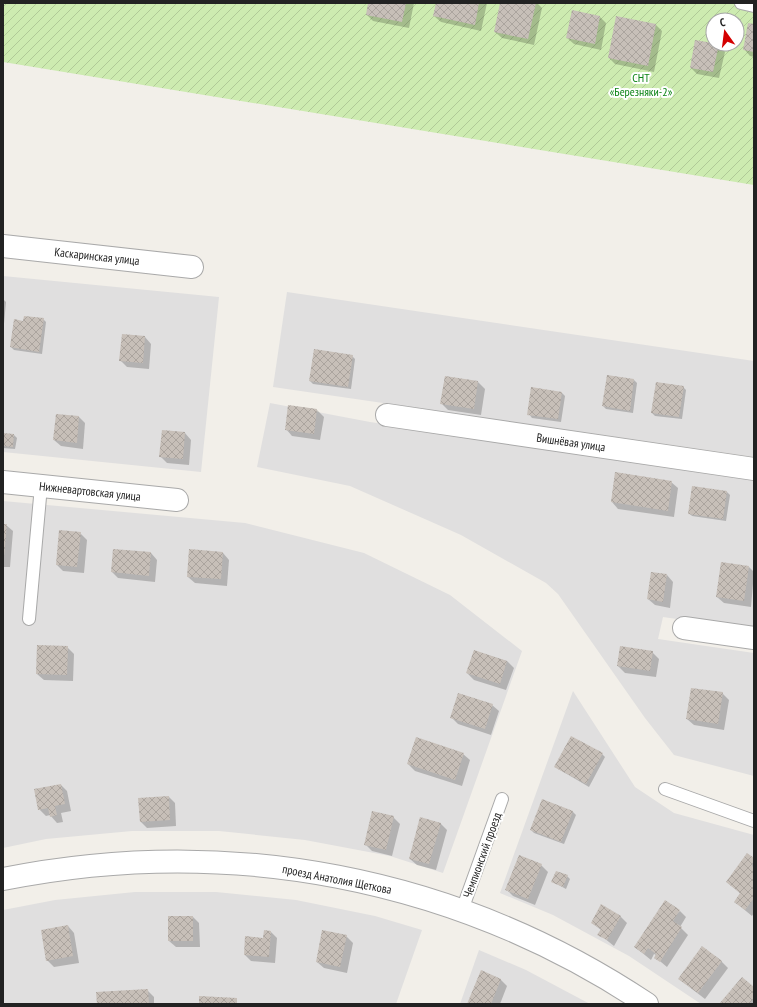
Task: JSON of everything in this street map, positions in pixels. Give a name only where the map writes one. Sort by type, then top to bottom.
[{"type":"street","name":"Каскаринская улица","points":[[3,246],[192,266]]},
{"type":"street","name":"Вишнёвая улица","points":[[387,415],[754,469]]},
{"type":"street","name":"Нижневартовская улица","points":[[3,482],[177,500]]},
{"type":"street","points":[[684,628],[754,638]]},
{"type":"street","name":"проезд Анатолия Щеткова","points":[[3,879],[50,870],[134,862],[217,862],[300,870],[382,886],[462,910],[540,942],[613,982],[647,1004]]},
{"type":"lane","points":[[741,3],[754,6]]},
{"type":"lane","points":[[30,619],[42,486]]},
{"type":"lane","points":[[665,789],[754,821]]},
{"type":"lane","name":"Чемпионский проезд","points":[[462,910],[502,799]]},
{"type":"shaded area","points":[[3,276],[219,297],[201,472],[3,452]]},
{"type":"shaded area","points":[[287,292],[754,361],[754,457],[273,387]]},
{"type":"shaded area","points":[[270,403],[370,422],[754,478],[754,630],[663,617],[658,639],[754,653],[754,776],[674,755],[645,718],[558,594],[546,583],[461,535],[350,486],[257,467]]},
{"type":"shaded area","points":[[3,501],[245,523],[364,553],[450,595],[522,651],[443,873],[390,856],[305,840],[219,831],[132,831],[46,839],[3,848]]},
{"type":"shaded area","points":[[573,691],[635,787],[674,813],[754,835],[754,1004],[701,1004],[629,956],[553,915],[500,893]]},
{"type":"shaded area","points":[[135,892],[216,892],[296,900],[375,916],[422,930],[396,1004],[3,1004],[3,910],[55,900]]},
{"type":"shaded area","points":[[479,950],[526,970],[590,1004],[460,1004]]},
{"type":"green space","name":"СНТ «Березняки-2»","points":[[3,3],[754,3],[754,185],[3,62]]},
{"type":"building","points":[[368,3],[406,3],[402,22],[366,15]]},
{"type":"building","points":[[436,3],[479,3],[475,25],[433,16]]},
{"type":"building","points":[[500,3],[536,3],[528,39],[494,32]]},
{"type":"building","points":[[572,10],[600,16],[595,44],[566,38]]},
{"type":"building","points":[[616,16],[656,24],[648,66],[608,58]]},
{"type":"building","points":[[748,23],[754,24],[754,52],[745,50],[745,39]]},
{"type":"building","points":[[695,40],[705,42],[705,52],[717,52],[713,72],[690,68]]},
{"type":"building","points":[[24,316],[44,318],[39,352],[10,347],[14,319],[23,321]]},
{"type":"building","points":[[122,334],[145,336],[143,363],[119,361]]},
{"type":"building","points":[[314,349],[353,355],[348,387],[309,381]]},
{"type":"building","points":[[607,375],[634,379],[630,411],[602,406]]},
{"type":"building","points":[[445,376],[478,381],[474,409],[440,404]]},
{"type":"building","points":[[656,382],[684,386],[679,417],[651,413]]},
{"type":"building","points":[[531,387],[562,392],[558,419],[527,415]]},
{"type":"building","points":[[288,405],[317,409],[314,434],[285,430]]},
{"type":"building","points":[[56,414],[79,416],[77,443],[53,440]]},
{"type":"building","points":[[162,430],[185,432],[183,459],[159,457]]},
{"type":"building","points":[[3,433],[14,434],[13,447],[3,446]]},
{"type":"building","points":[[615,472],[672,481],[668,511],[611,502]]},
{"type":"building","points":[[692,486],[727,491],[723,519],[688,514]]},
{"type":"building","points":[[3,524],[7,524],[4,557],[3,557]]},
{"type":"building","points":[[59,530],[81,532],[77,567],[56,565]]},
{"type":"building","points":[[113,549],[151,552],[149,576],[111,572]]},
{"type":"building","points":[[189,549],[223,552],[221,579],[187,577]]},
{"type":"building","points":[[721,562],[749,566],[744,601],[716,597]]},
{"type":"building","points":[[651,572],[667,574],[663,602],[647,599]]},
{"type":"building","points":[[37,645],[68,646],[67,675],[36,674]]},
{"type":"building","points":[[620,646],[653,651],[650,671],[617,666]]},
{"type":"building","points":[[474,650],[507,661],[500,684],[466,673]]},
{"type":"building","points":[[691,688],[723,692],[718,724],[686,719]]},
{"type":"building","points":[[458,693],[493,704],[485,729],[450,718]]},
{"type":"building","points":[[571,736],[603,753],[586,784],[554,767]]},
{"type":"building","points":[[416,737],[464,753],[455,780],[407,764]]},
{"type":"building","points":[[61,784],[65,804],[55,806],[57,815],[50,817],[48,808],[38,810],[34,789]]},
{"type":"building","points":[[169,796],[170,820],[140,822],[138,798]]},
{"type":"building","points":[[542,799],[573,811],[561,842],[530,830]]},
{"type":"building","points":[[372,811],[394,816],[386,850],[364,845]]},
{"type":"building","points":[[420,817],[441,823],[429,864],[409,859]]},
{"type":"building","points":[[747,853],[754,858],[752,866],[754,868],[754,898],[745,910],[734,902],[740,893],[726,882]]},
{"type":"building","points":[[519,855],[542,864],[528,899],[505,890]]},
{"type":"building","points":[[556,871],[568,875],[563,887],[551,882]]},
{"type":"building","points":[[665,900],[680,910],[673,921],[682,927],[660,962],[654,958],[656,954],[648,948],[644,954],[634,947]]},
{"type":"building","points":[[601,904],[621,916],[607,940],[597,935],[601,929],[591,923]]},
{"type":"building","points":[[168,916],[193,916],[193,941],[168,941]]},
{"type":"building","points":[[68,925],[73,956],[46,961],[41,930]]},
{"type":"building","points":[[264,930],[271,931],[269,957],[244,955],[245,936],[263,938]]},
{"type":"building","points":[[322,930],[347,935],[340,967],[316,962]]},
{"type":"building","points":[[702,946],[722,961],[698,993],[678,979]]},
{"type":"building","points":[[481,970],[501,979],[491,1004],[467,1004]]},
{"type":"building","points":[[742,977],[754,987],[754,998],[749,1004],[719,1004]]},
{"type":"building","points":[[148,989],[149,1004],[97,1004],[96,992]]},
{"type":"building","points":[[199,996],[237,998],[237,1004],[199,1004]]}]
